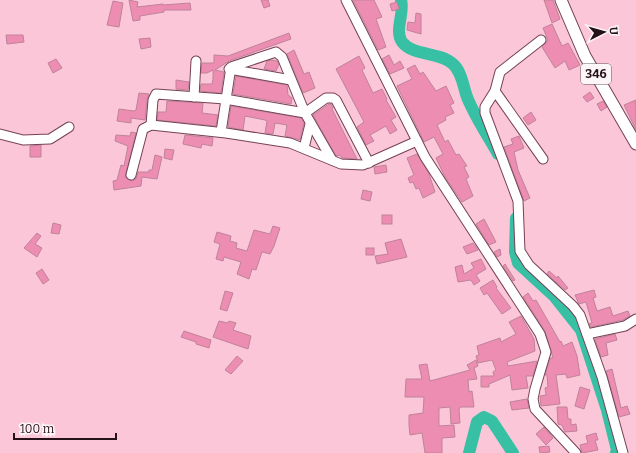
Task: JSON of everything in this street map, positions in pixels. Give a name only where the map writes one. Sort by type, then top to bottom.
[{"type":"main road","name":"346","points":[[561,0],[585,56],[636,144]]},
{"type":"street","points":[[346,0],[425,157],[540,334],[546,352],[535,389],[535,409],[576,453]]},
{"type":"street","points":[[541,40],[500,72],[496,91],[485,107],[485,113],[518,201],[520,251],[529,265],[573,306],[580,315],[602,377],[623,453]]},
{"type":"street","points":[[221,132],[229,69],[232,65],[276,52],[282,57],[310,124],[332,160]]},
{"type":"street","points":[[194,97],[196,60]]},
{"type":"street","points":[[229,69],[291,80]]},
{"type":"street","points":[[496,91],[543,159]]},
{"type":"street","points":[[151,124],[155,95],[225,99],[305,113],[326,98],[330,97],[336,100],[369,163]]},
{"type":"street","points":[[131,175],[144,126],[151,124],[221,132],[290,143],[341,164],[363,165],[417,141]]},
{"type":"street","points":[[304,148],[310,124]]},
{"type":"street","points":[[0,134],[23,140],[50,139],[69,127]]},
{"type":"street","points":[[587,334],[625,326],[636,319]]},
{"type":"building","points":[[129,0],[138,2],[137,7],[190,3],[191,10],[164,10],[164,12],[140,16],[140,20],[133,21]]},
{"type":"building","points":[[261,0],[268,0],[270,6],[264,8]]},
{"type":"building","points":[[353,0],[374,0],[382,17],[376,19],[386,47],[378,50]]},
{"type":"building","points":[[544,0],[553,0],[560,19],[552,23]]},
{"type":"building","points":[[113,1],[123,3],[119,27],[107,25]]},
{"type":"building","points":[[397,2],[399,9],[392,11],[390,4]]},
{"type":"building","points":[[416,13],[421,14],[421,34],[407,30],[408,22],[415,23]]},
{"type":"building","points":[[552,24],[562,46],[568,43],[580,65],[569,70],[565,61],[555,68],[542,47],[548,40],[543,28]]},
{"type":"building","points":[[289,33],[291,39],[229,61],[215,70],[224,72],[221,93],[200,91],[201,84],[212,84],[213,70],[207,73],[201,73],[202,63],[214,63],[214,55],[228,56]]},
{"type":"building","points":[[6,35],[23,35],[24,42],[7,44]]},
{"type":"building","points":[[150,38],[151,47],[141,49],[139,39]]},
{"type":"building","points":[[294,50],[304,74],[309,72],[315,88],[303,93],[287,54]]},
{"type":"building","points":[[389,55],[394,65],[400,61],[404,68],[390,74],[382,59]]},
{"type":"building","points":[[359,56],[365,68],[362,70],[373,93],[382,89],[387,99],[386,100],[396,117],[391,120],[397,130],[390,134],[386,126],[370,135],[374,141],[366,145],[357,127],[364,122],[336,69]]},
{"type":"building","points":[[56,59],[62,68],[53,73],[48,63]]},
{"type":"building","points":[[267,61],[277,61],[279,64],[276,71],[264,69]]},
{"type":"building","points":[[415,65],[420,74],[423,72],[436,91],[446,86],[454,103],[450,105],[454,113],[445,117],[446,120],[437,125],[445,142],[448,140],[456,155],[459,154],[467,166],[464,167],[469,177],[466,179],[473,196],[462,202],[445,177],[436,158],[443,154],[434,137],[424,142],[397,86],[412,79],[407,69]]},
{"type":"building","points":[[236,76],[287,85],[288,95],[292,98],[291,104],[233,94]]},
{"type":"building","points":[[176,80],[189,82],[188,90],[176,89]]},
{"type":"building","points":[[590,92],[594,98],[587,102],[583,97]]},
{"type":"building","points":[[139,93],[149,94],[145,120],[131,118],[131,123],[117,121],[119,109],[136,110]]},
{"type":"building","points":[[636,100],[636,130],[624,105]]},
{"type":"building","points":[[167,101],[203,103],[202,113],[218,115],[216,126],[157,120],[158,112],[166,112]]},
{"type":"building","points":[[603,101],[607,107],[601,111],[597,104]]},
{"type":"building","points":[[331,104],[332,109],[357,159],[342,158],[340,155],[336,156],[313,115]]},
{"type":"building","points":[[231,106],[301,118],[304,123],[300,140],[285,136],[287,125],[275,123],[273,134],[265,133],[267,121],[245,116],[243,130],[228,127]]},
{"type":"building","points":[[531,112],[536,120],[528,125],[523,118]]},
{"type":"building","points":[[131,132],[136,133],[125,177],[132,181],[136,179],[138,172],[149,172],[149,170],[152,170],[155,155],[162,157],[157,179],[142,177],[141,186],[114,190],[113,181],[117,180],[121,165],[124,166],[128,146],[115,141],[116,135],[130,136]]},
{"type":"building","points":[[185,135],[213,138],[212,146],[202,144],[201,148],[183,144]]},
{"type":"building","points":[[519,136],[524,148],[514,152],[518,170],[530,198],[524,201],[504,147],[513,144],[511,139]]},
{"type":"building","points":[[41,145],[41,157],[30,157],[30,146]]},
{"type":"building","points":[[165,149],[174,150],[172,160],[164,158]]},
{"type":"building","points":[[417,154],[429,174],[435,192],[423,198],[419,188],[416,189],[413,182],[410,183],[408,178],[414,175],[407,158]]},
{"type":"building","points":[[386,165],[387,172],[375,174],[374,167]]},
{"type":"building","points":[[363,190],[372,192],[370,201],[361,199]]},
{"type":"building","points":[[382,215],[392,215],[392,224],[382,224]]},
{"type":"building","points":[[484,219],[496,242],[489,245],[476,224]]},
{"type":"building","points":[[53,223],[61,225],[59,234],[51,233]]},
{"type":"building","points":[[273,226],[280,228],[274,246],[270,254],[262,252],[256,270],[252,269],[249,279],[237,274],[241,262],[224,257],[223,261],[216,259],[220,244],[214,242],[217,232],[231,236],[230,241],[237,243],[236,248],[247,251],[254,230],[270,234]]},
{"type":"building","points":[[37,233],[41,236],[35,244],[42,248],[37,257],[24,248]]},
{"type":"building","points":[[401,239],[407,257],[377,264],[375,256],[388,254],[385,243]]},
{"type":"building","points":[[473,243],[478,250],[467,254],[463,247]]},
{"type":"building","points":[[366,248],[374,248],[374,255],[366,255]]},
{"type":"building","points":[[500,249],[501,255],[497,257],[494,252]]},
{"type":"building","points":[[481,259],[486,269],[476,275],[480,281],[474,285],[471,280],[458,282],[455,267],[462,265],[464,274],[474,268],[471,263]]},
{"type":"building","points":[[505,264],[515,280],[513,281],[503,266]]},
{"type":"building","points":[[42,269],[49,280],[43,284],[36,273]]},
{"type":"building","points":[[549,271],[557,278],[558,276],[568,288],[565,290],[547,274]]},
{"type":"building","points":[[493,280],[497,287],[496,288],[511,308],[502,314],[487,293],[484,295],[480,288]]},
{"type":"building","points":[[594,290],[596,297],[593,298],[597,311],[610,307],[613,316],[628,311],[630,316],[623,320],[591,327],[589,324],[592,323],[586,302],[579,304],[575,295]]},
{"type":"building","points":[[225,291],[233,293],[227,311],[220,309]]},
{"type":"building","points":[[528,293],[533,301],[536,300],[563,346],[572,342],[577,356],[580,375],[567,378],[566,374],[556,375],[560,404],[541,406],[540,396],[546,395],[545,388],[548,387],[547,375],[545,375],[550,358],[553,358],[545,331],[523,297]]},
{"type":"building","points":[[521,316],[534,339],[535,351],[507,362],[508,366],[537,361],[533,376],[526,376],[528,388],[512,390],[510,375],[489,384],[489,387],[481,387],[481,376],[494,376],[493,372],[496,370],[492,360],[478,363],[476,356],[479,355],[477,346],[500,338],[501,342],[516,334],[509,322]]},
{"type":"building","points":[[219,321],[236,323],[233,330],[251,336],[248,349],[213,337]]},
{"type":"building","points":[[184,331],[211,340],[209,348],[181,337]]},
{"type":"building","points":[[615,334],[617,340],[606,343],[608,355],[601,357],[595,339]]},
{"type":"building","points":[[237,356],[243,361],[231,374],[225,370]]},
{"type":"building","points":[[476,360],[478,366],[474,368],[477,379],[468,380],[469,392],[472,391],[474,407],[461,407],[459,409],[460,423],[451,424],[450,407],[439,408],[439,426],[454,425],[455,437],[442,438],[442,453],[425,453],[422,433],[410,435],[409,425],[409,415],[423,413],[424,397],[405,397],[406,379],[422,379],[419,365],[427,364],[430,381],[470,370],[467,365]]},
{"type":"building","points":[[612,369],[621,408],[627,406],[630,414],[619,417],[606,371]]},
{"type":"building","points":[[580,387],[590,390],[584,409],[575,406]]},
{"type":"building","points":[[527,399],[529,408],[512,410],[510,402]]},
{"type":"building","points":[[557,407],[567,407],[568,419],[571,419],[571,425],[576,424],[577,431],[565,432],[562,425],[558,424]]},
{"type":"building","points":[[544,427],[553,438],[546,445],[536,434]]},
{"type":"building","points":[[596,433],[598,440],[595,440],[598,450],[582,453],[580,445],[588,443],[586,436]]},
{"type":"building","points":[[549,446],[550,452],[540,453],[539,447]]},
{"type":"waterway","points":[[401,0],[402,10],[399,32],[402,42],[413,50],[441,57],[456,67],[470,104],[498,154]]},
{"type":"waterway","points":[[516,218],[515,252],[518,263],[554,296],[581,330],[607,410],[617,450],[616,453]]},
{"type":"waterway","points":[[469,453],[477,422],[484,417],[492,421],[513,453]]}]
